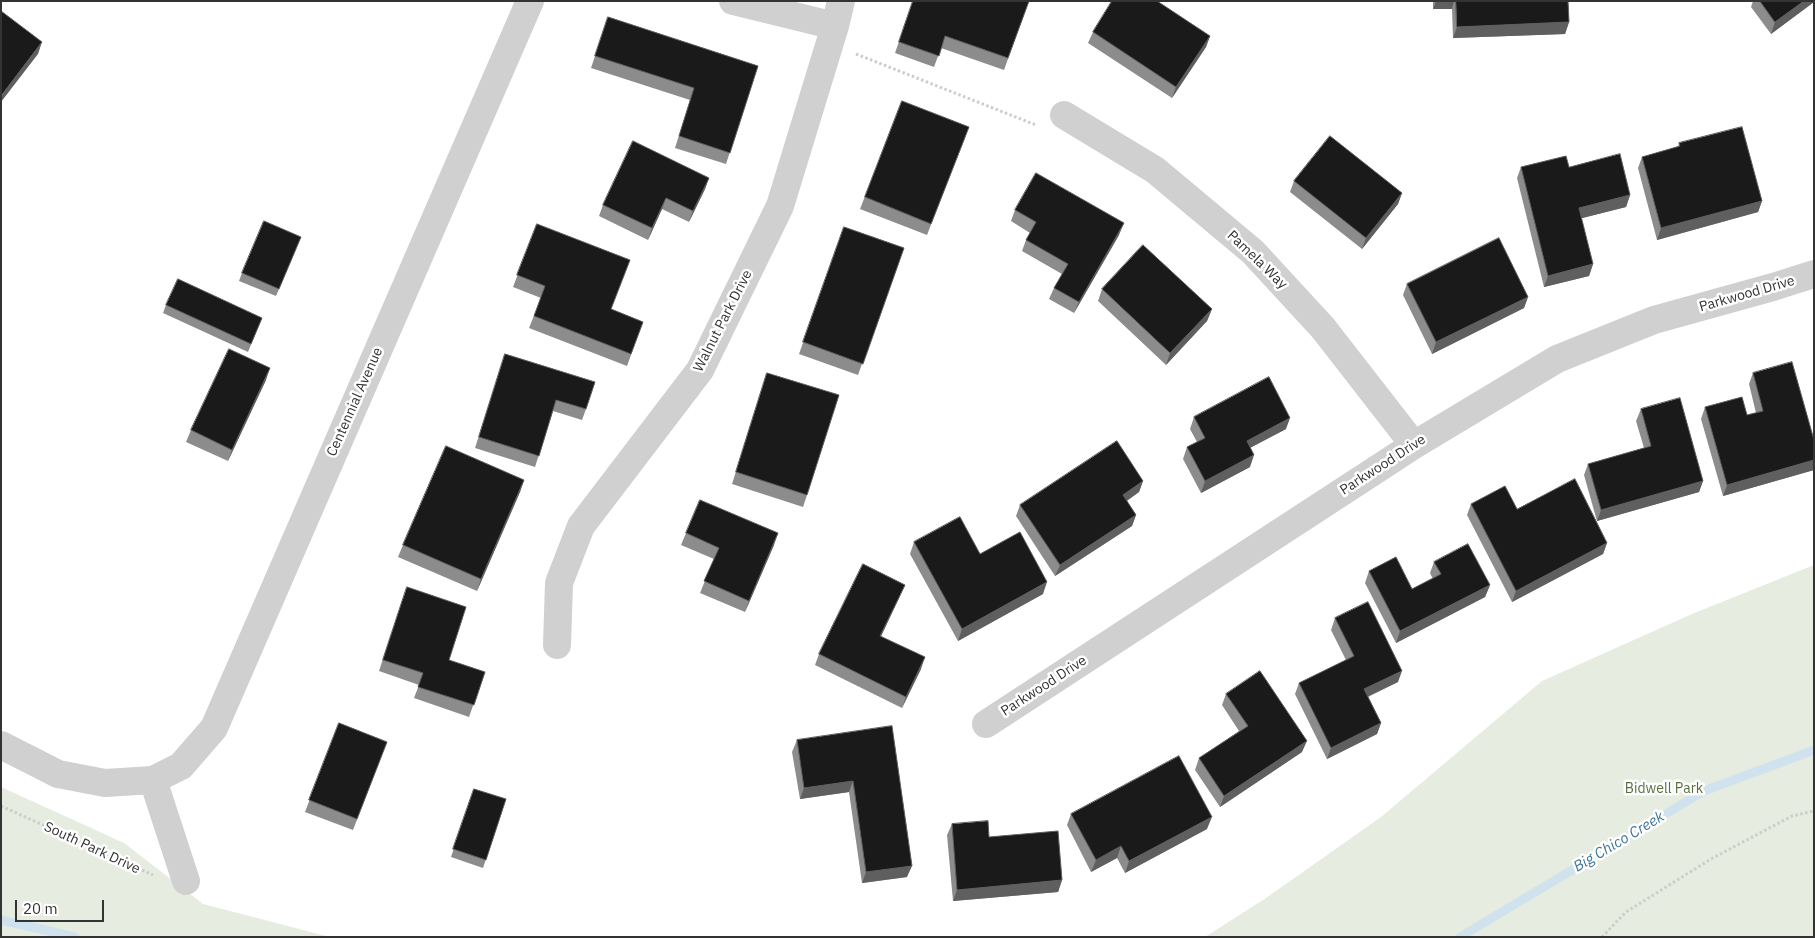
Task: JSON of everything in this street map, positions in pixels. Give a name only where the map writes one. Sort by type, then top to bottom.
[{"type":"street","name":"Centennial Avenue","points":[[1,744],[58,774],[104,783],[153,780],[181,766],[214,728],[530,1]]},
{"type":"street","points":[[733,1],[835,24]]},
{"type":"street","name":"Walnut Park Drive","points":[[557,645],[559,583],[581,526],[700,370],[780,206],[835,24]]},
{"type":"street","name":"Pamela Way","points":[[1064,115],[1155,170],[1253,252],[1323,328],[1414,445]]},
{"type":"street","name":"Parkwood Drive","points":[[986,724],[1414,445],[1557,359],[1654,320],[1814,274]]},
{"type":"street","points":[[153,780],[186,881]]},
{"type":"path","points":[[835,24],[1046,129],[1064,115]]},
{"type":"path","name":"South Park Drive","points":[[1,806],[150,875],[186,881]]},
{"type":"path","points":[[1602,937],[1626,912],[1711,859],[1792,816],[1814,812]]},
{"type":"green space","name":"Bidwell Park","points":[[1814,565],[1814,937],[1205,937],[1266,898],[1381,817],[1542,681],[1692,614]]},
{"type":"green space","points":[[1,787],[124,843],[203,904],[330,937],[1,937]]},
{"type":"building","points":[[913,1],[1029,1],[1008,58],[945,36],[939,56],[899,42]]},
{"type":"building","points":[[1112,1],[1157,1],[1210,36],[1176,87],[1093,32]]},
{"type":"building","points":[[1456,1],[1568,1],[1569,22],[1457,27]]},
{"type":"building","points":[[1760,1],[1804,1],[1775,22]]},
{"type":"building","points":[[1,11],[42,42],[1,96]]},
{"type":"building","points":[[608,17],[758,66],[730,153],[679,136],[694,88],[595,56]]},
{"type":"building","points":[[902,101],[969,127],[931,224],[865,197]]},
{"type":"building","points":[[1742,127],[1762,201],[1661,228],[1642,157],[1680,146],[1679,143]]},
{"type":"building","points":[[1330,136],[1402,193],[1366,238],[1294,181]]},
{"type":"building","points":[[633,141],[709,178],[693,211],[666,198],[652,228],[603,205]]},
{"type":"building","points":[[1620,154],[1630,195],[1579,208],[1593,264],[1548,276],[1521,167],[1566,156],[1569,167]]},
{"type":"building","points":[[1036,173],[1124,223],[1079,302],[1054,288],[1068,264],[1026,240],[1036,222],[1015,210]]},
{"type":"building","points":[[264,221],[301,237],[279,289],[242,273]]},
{"type":"building","points":[[537,224],[630,260],[611,309],[643,322],[631,354],[534,316],[545,286],[517,275]]},
{"type":"building","points":[[844,227],[904,248],[863,364],[803,342]]},
{"type":"building","points":[[1499,238],[1528,297],[1436,342],[1407,284]]},
{"type":"building","points":[[1143,245],[1212,309],[1170,353],[1102,289]]},
{"type":"building","points":[[178,279],[262,318],[251,344],[166,305]]},
{"type":"building","points":[[229,349],[270,368],[232,450],[191,430]]},
{"type":"building","points":[[505,354],[595,382],[586,409],[556,400],[539,456],[479,437]]},
{"type":"building","points":[[1792,362],[1814,440],[1814,460],[1727,485],[1705,407],[1742,397],[1747,415],[1763,411],[1753,373]]},
{"type":"building","points":[[767,373],[839,395],[807,495],[736,472]]},
{"type":"building","points":[[1269,377],[1290,418],[1247,441],[1254,455],[1205,481],[1187,447],[1205,438],[1194,417]]},
{"type":"building","points":[[1680,398],[1703,481],[1601,510],[1588,464],[1651,446],[1641,409]]},
{"type":"building","points":[[1117,441],[1143,481],[1123,495],[1136,515],[1060,565],[1020,505]]},
{"type":"building","points":[[446,446],[524,480],[481,579],[403,545]]},
{"type":"building","points":[[1575,479],[1607,543],[1516,591],[1471,504],[1505,486],[1517,509]]},
{"type":"building","points":[[700,500],[778,533],[749,601],[704,581],[719,548],[686,533]]},
{"type":"building","points":[[960,517],[980,554],[1020,532],[1047,582],[962,629],[914,542]]},
{"type":"building","points":[[1468,544],[1490,585],[1400,631],[1369,571],[1396,557],[1412,589],[1441,574],[1434,562]]},
{"type":"building","points":[[863,564],[905,585],[880,636],[925,657],[906,697],[819,654]]},
{"type":"building","points":[[407,587],[466,607],[449,660],[485,672],[474,705],[418,687],[423,673],[383,660]]},
{"type":"building","points":[[1368,602],[1402,671],[1364,689],[1381,723],[1331,748],[1299,683],[1354,656],[1335,618]]},
{"type":"building","points":[[1260,671],[1307,741],[1224,796],[1199,758],[1248,726],[1226,694]]},
{"type":"building","points":[[339,723],[387,742],[357,819],[309,800]]},
{"type":"building","points":[[892,726],[912,866],[866,872],[853,781],[804,788],[797,740]]},
{"type":"building","points":[[1179,756],[1212,817],[1129,861],[1121,846],[1096,860],[1071,814]]},
{"type":"building","points":[[474,789],[506,799],[486,860],[453,849]]},
{"type":"building","points":[[988,821],[989,837],[1058,831],[1062,880],[957,890],[952,824]]},
{"type":"waterway","name":"Big Chico Creek","points":[[1460,937],[1704,791],[1814,750]]},
{"type":"waterway","name":"Big Chico Creek","points":[[1,920],[75,937]]}]
